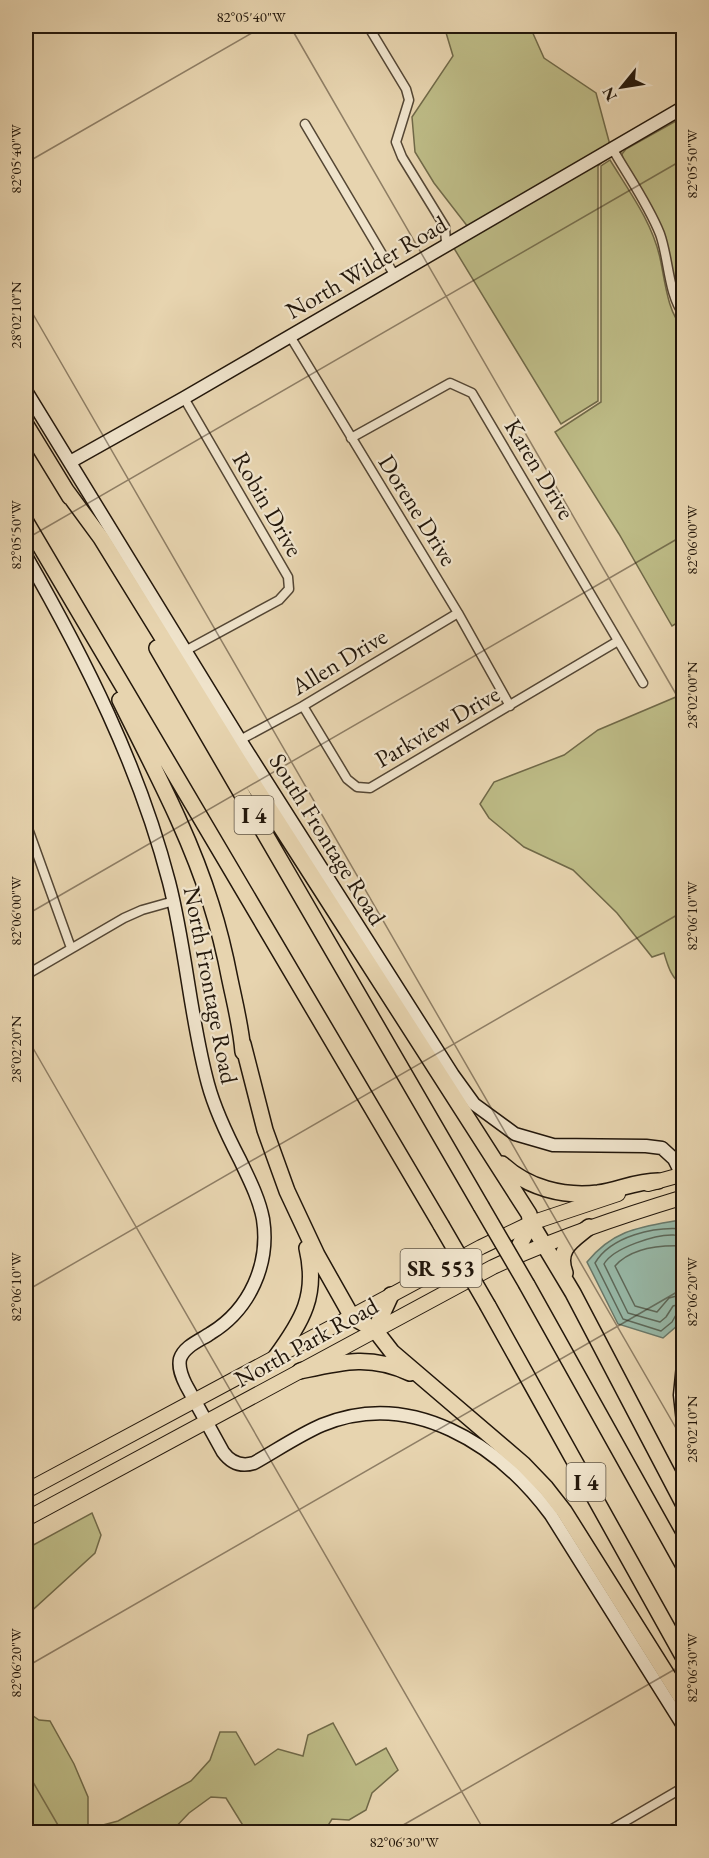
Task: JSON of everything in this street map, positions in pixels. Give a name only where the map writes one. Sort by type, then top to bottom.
[{"type":"highway","name":"I 4","points":[[26,425],[527,1285],[684,1566]]},
{"type":"highway","points":[[65,489],[101,538],[238,760],[529,1214],[531,1223],[573,1293],[684,1505]]},
{"type":"highway","name":"I 4","points":[[26,522],[488,1306],[684,1658]]},
{"type":"highway","points":[[106,659],[114,688],[156,772],[193,854],[211,904],[222,942],[242,1034],[245,1068],[261,1133],[280,1187],[307,1248],[311,1284],[300,1322],[275,1358]]},
{"type":"highway","points":[[243,1044],[265,1130],[287,1191],[316,1255],[352,1317],[375,1329],[392,1352],[523,1464],[546,1488],[564,1511],[684,1702]]},
{"type":"highway","points":[[490,1152],[507,1169],[521,1178],[558,1192],[599,1193],[642,1181],[658,1181]]},
{"type":"highway","points":[[514,1256],[531,1223]]},
{"type":"highway","points":[[573,1293],[561,1262],[568,1244],[589,1227]]},
{"type":"highway","points":[[375,1329],[391,1295]]},
{"type":"highway","points":[[300,1371],[351,1360],[368,1360],[401,1368],[422,1378]]},
{"type":"main road","name":"North Park Road","points":[[26,1491],[481,1247],[531,1223],[658,1181],[683,1176]]},
{"type":"main road","name":"North Park Road","points":[[26,1520],[375,1329],[514,1256],[589,1227],[684,1197]]},
{"type":"street","points":[[368,26],[406,89],[409,99],[396,142],[402,157],[445,227],[446,244]]},
{"type":"street","name":"North Wilder Road","points":[[70,462],[684,107]]},
{"type":"street","points":[[304,124],[395,276]]},
{"type":"street","points":[[612,148],[658,230],[668,260],[676,301],[684,315]]},
{"type":"street","name":"Dorene Drive","points":[[290,336],[458,613],[510,706]]},
{"type":"street","name":"Karen Drive","points":[[351,438],[450,383],[472,393],[643,683]]},
{"type":"street","name":"South Frontage Road","points":[[26,391],[240,740],[453,1075],[474,1104],[515,1134],[553,1145],[662,1148],[674,1160],[683,1176]]},
{"type":"street","name":"Robin Drive","points":[[184,398],[288,577],[289,589],[279,600],[185,651]]},
{"type":"street","name":"North Frontage Road","points":[[26,556],[85,666],[130,763],[149,813],[174,901],[196,1032],[209,1088],[219,1116],[260,1204],[264,1233],[260,1270],[249,1294],[241,1307],[223,1325],[190,1346],[180,1359],[181,1375],[195,1401],[229,1459],[246,1465],[254,1463],[324,1425],[343,1419],[376,1414],[412,1417],[432,1422],[459,1434],[491,1453],[522,1480],[551,1515],[684,1727]]},
{"type":"street","name":"Allen Drive","points":[[240,740],[303,706],[458,613]]},
{"type":"street","name":"Parkview Drive","points":[[303,706],[347,779],[357,787],[370,788],[618,641]]},
{"type":"street","points":[[26,823],[71,948]]},
{"type":"street","points":[[26,975],[124,918],[174,901]]},
{"type":"street","points":[[684,1355],[680,1395],[684,1431]]},
{"type":"street","points":[[607,1833],[684,1787]]},
{"type":"shaded area","points":[[444,26],[532,26],[531,29],[544,58],[596,93],[610,145],[468,227],[434,183],[415,152],[412,117],[453,56]]},
{"type":"shaded area","points":[[683,112],[625,146],[619,155],[644,205],[614,158],[609,156],[598,166],[598,401],[561,424],[452,245]]},
{"type":"shaded area","points":[[683,117],[683,308],[676,288],[665,236],[622,154],[626,149]]},
{"type":"shaded area","points":[[610,160],[639,207],[651,232],[660,258],[670,305],[683,326],[684,619],[672,626],[619,534],[555,432],[601,402],[601,166]]},
{"type":"shaded area","points":[[651,219],[661,238],[672,290],[683,315],[683,322],[674,302],[662,248]]},
{"type":"shaded area","points":[[683,694],[683,986],[673,975],[664,953],[652,957],[617,913],[573,870],[524,847],[489,818],[480,804],[494,782],[564,755],[598,730]]},
{"type":"shaded area","points":[[92,1513],[101,1535],[95,1553],[26,1616],[26,1549]]},
{"type":"shaded area","points":[[26,1711],[39,1720],[50,1721],[74,1764],[88,1797],[88,1829],[118,1821],[191,1781],[210,1760],[220,1732],[236,1732],[255,1765],[278,1749],[303,1756],[308,1735],[333,1723],[356,1765],[386,1748],[398,1770],[372,1793],[366,1810],[349,1820],[332,1819],[324,1832],[247,1832],[226,1798],[211,1797],[189,1813],[171,1832],[26,1832]]},
{"type":"water","points":[[680,1220],[684,1229],[683,1310],[678,1325],[663,1338],[618,1324],[587,1262],[607,1242],[629,1231]]}]
